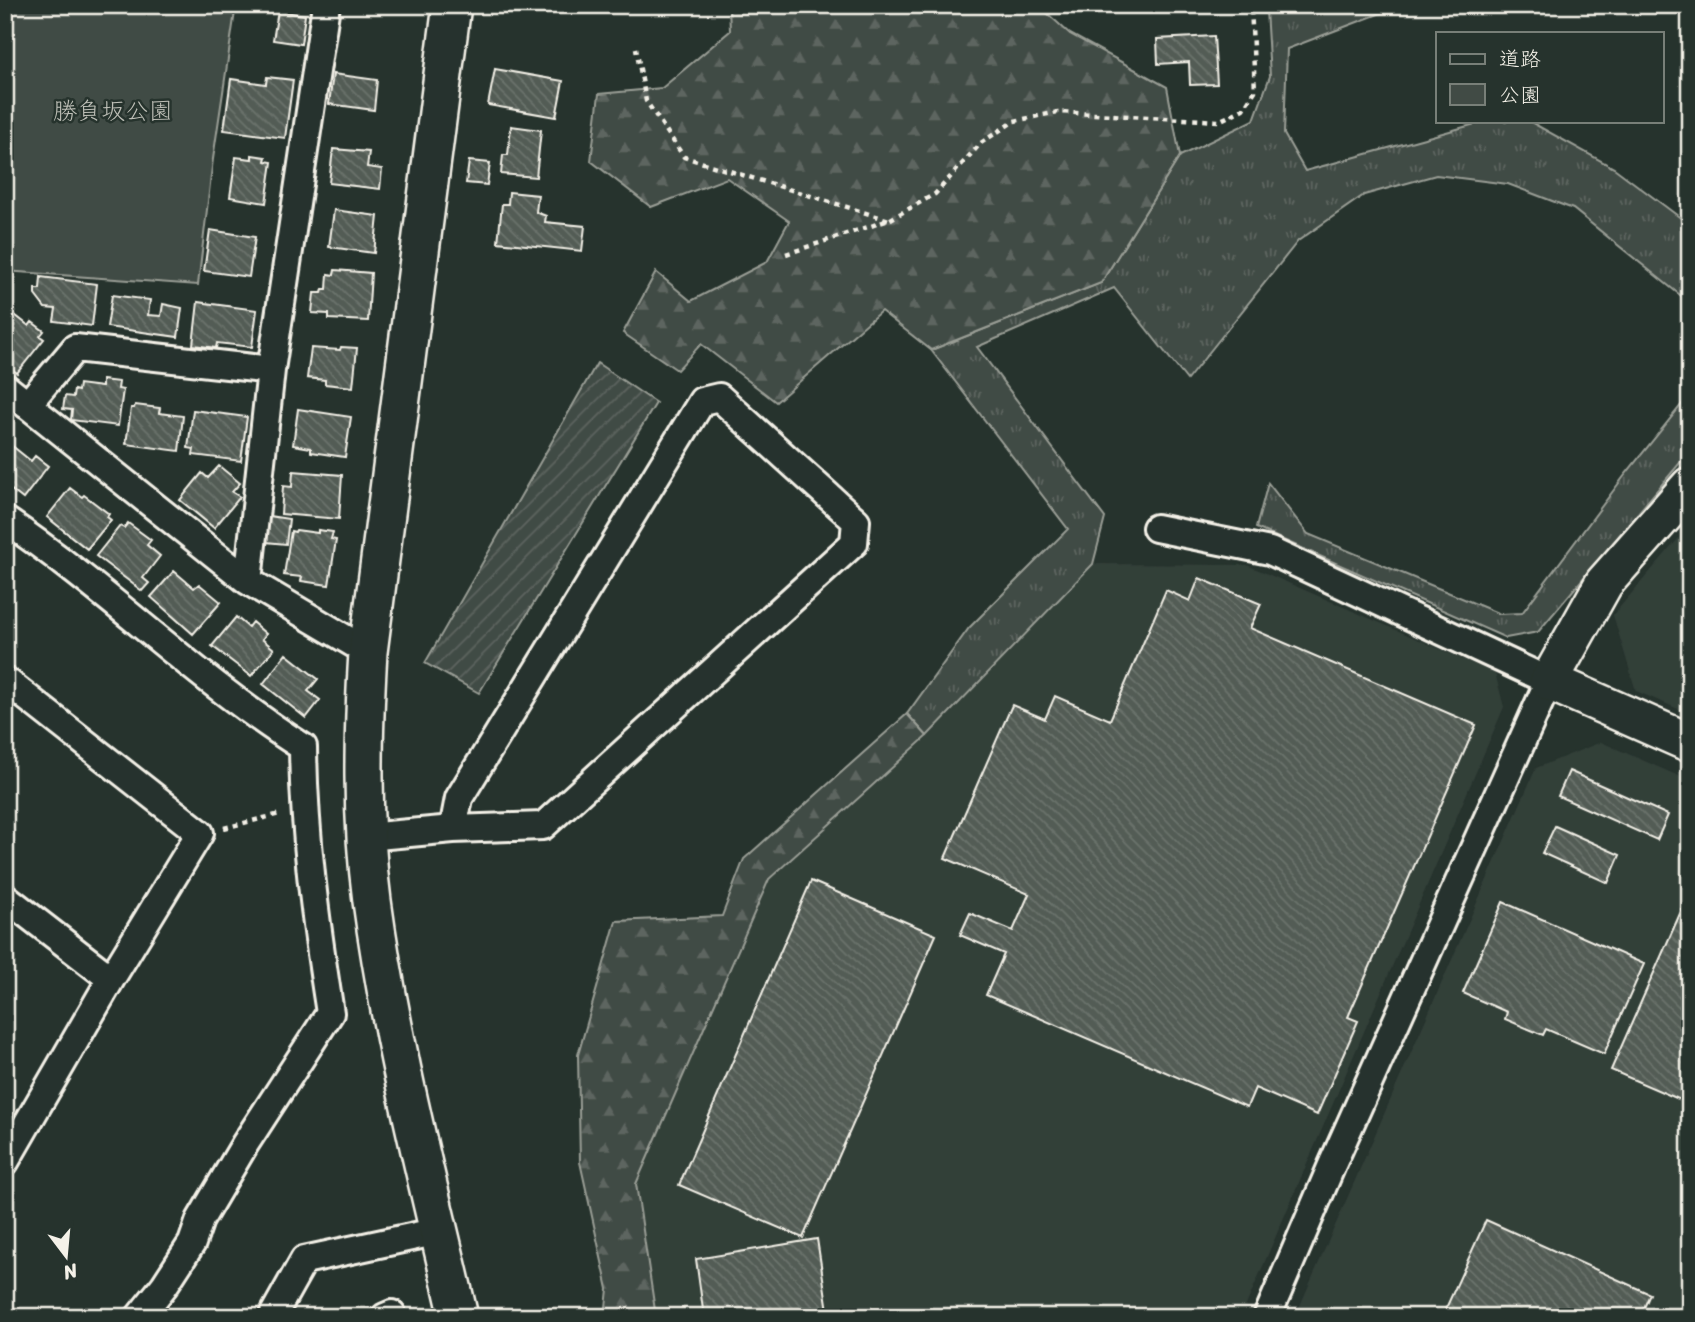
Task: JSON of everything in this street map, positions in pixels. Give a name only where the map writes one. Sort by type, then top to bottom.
[{"type":"street","points":[[248,580],[271,370],[326,5]]},
{"type":"street","points":[[452,5],[368,652],[362,740],[372,900],[396,1046],[459,1317]]},
{"type":"street","points":[[27,405],[75,348],[271,370]]},
{"type":"street","points":[[5,387],[248,580],[368,652]]},
{"type":"street","points":[[366,837],[453,829],[542,826],[853,543],[856,521],[719,397],[702,401],[459,798],[453,829]]},
{"type":"street","points":[[1267,1317],[1332,1165],[1549,681],[1604,583],[1690,486]]},
{"type":"street","points":[[5,520],[43,546],[256,717],[303,747],[304,809],[311,880],[330,1013],[244,1144],[200,1220],[192,1243],[164,1286],[139,1317]]},
{"type":"street","points":[[1156,528],[1270,551],[1549,681],[1690,743]]},
{"type":"street","points":[[5,680],[200,833],[111,979],[13,1128],[5,1162]]},
{"type":"street","points":[[5,897],[111,979]]},
{"type":"street","points":[[272,1317],[304,1260],[439,1231]]},
{"type":"street","points":[[385,1317],[392,1314],[392,1317]]},
{"type":"path","points":[[786,254],[889,220],[935,194],[981,143],[1014,121],[1058,112],[1219,121],[1243,109],[1255,91],[1251,5]]},
{"type":"path","points":[[636,48],[646,101],[684,157],[889,220]]},
{"type":"path","points":[[200,833],[304,809]]},
{"type":"shaded area","points":[[1690,525],[1690,714],[1636,691],[1613,615]]},
{"type":"shaded area","points":[[1093,564],[1247,565],[1495,673],[1504,707],[1241,1317],[656,1317],[635,1184],[769,879],[928,736]]},
{"type":"shaded area","points":[[1601,742],[1690,781],[1690,1317],[1295,1317],[1536,768]]},
{"type":"green space","name":"勝負坂公園","points":[[5,5],[236,5],[198,285],[5,271]]},
{"type":"green space","points":[[729,5],[1038,5],[1070,34],[1167,87],[1180,156],[1101,283],[931,350],[881,311],[776,402],[701,344],[677,370],[623,333],[656,272],[691,301],[767,262],[789,221],[727,178],[651,207],[591,161],[599,94],[662,88],[730,31]]},
{"type":"green space","points":[[1289,5],[1402,5],[1287,49],[1284,134],[1305,171],[1482,122],[1531,122],[1614,168],[1690,225],[1690,303],[1573,209],[1508,184],[1436,175],[1364,195],[1298,241],[1187,380],[1114,288],[977,347],[1105,518],[1093,564],[927,736],[907,714],[969,628],[1068,529],[931,350],[1101,283],[1180,156],[1254,120],[1270,76],[1266,10]]},
{"type":"green space","points":[[597,363],[656,403],[479,693],[425,663]]},
{"type":"green space","points":[[1690,394],[1690,451],[1538,632],[1506,638],[1256,528],[1268,483],[1308,534],[1500,614],[1522,613],[1625,475]]},
{"type":"green space","points":[[907,714],[927,736],[769,879],[636,1184],[656,1317],[605,1317],[608,1289],[580,1162],[578,1055],[616,921],[722,916],[744,859]]},
{"type":"building","points":[[278,11],[305,15],[301,44],[273,40]]},
{"type":"building","points":[[1214,36],[1217,84],[1190,85],[1189,62],[1158,64],[1157,39]]},
{"type":"building","points":[[495,69],[563,81],[556,117],[488,105]]},
{"type":"building","points":[[333,74],[377,80],[374,110],[329,104]]},
{"type":"building","points":[[267,77],[293,80],[285,138],[224,130],[231,79],[266,84]]},
{"type":"building","points":[[511,126],[541,130],[536,177],[501,174],[503,155],[508,155]]},
{"type":"building","points":[[333,149],[369,152],[367,167],[382,169],[380,189],[329,183]]},
{"type":"building","points":[[252,155],[266,157],[265,161],[272,162],[266,203],[230,197],[236,157],[252,159]]},
{"type":"building","points":[[469,161],[490,163],[487,185],[466,183]]},
{"type":"building","points":[[509,192],[538,195],[536,212],[546,216],[545,222],[585,226],[582,251],[498,242],[502,204],[508,204]]},
{"type":"building","points":[[334,210],[378,216],[374,253],[329,247]]},
{"type":"building","points":[[210,230],[255,237],[249,277],[204,271]]},
{"type":"building","points":[[335,270],[371,273],[368,321],[329,319],[329,314],[312,313],[314,293],[322,293],[323,289],[327,289],[328,274],[334,275]]},
{"type":"building","points":[[41,277],[97,284],[92,326],[54,321],[56,309],[45,308],[35,295],[35,289],[40,289]]},
{"type":"building","points":[[112,295],[150,300],[148,315],[161,316],[163,304],[182,308],[178,337],[107,327]]},
{"type":"building","points":[[198,302],[257,310],[252,347],[217,343],[216,348],[193,345]]},
{"type":"building","points":[[11,312],[29,326],[32,322],[44,331],[40,336],[44,339],[17,373],[5,364],[5,315],[8,317]]},
{"type":"building","points":[[341,347],[357,348],[353,387],[325,384],[325,380],[307,378],[311,348],[340,350]]},
{"type":"building","points":[[102,380],[119,382],[118,389],[123,390],[118,426],[71,420],[72,410],[63,409],[65,396],[73,397],[79,384],[102,387]]},
{"type":"building","points":[[135,405],[160,408],[159,413],[183,416],[179,451],[126,444],[131,408]]},
{"type":"building","points":[[298,409],[351,417],[345,457],[311,452],[311,448],[293,445]]},
{"type":"building","points":[[193,410],[247,417],[241,461],[193,455],[194,449],[188,448]]},
{"type":"building","points":[[11,445],[31,461],[35,456],[48,466],[23,499],[5,485],[5,451]]},
{"type":"building","points":[[219,466],[240,483],[232,492],[240,497],[214,528],[180,500],[202,473],[208,478]]},
{"type":"building","points":[[293,471],[342,475],[339,519],[281,514],[283,486],[292,487]]},
{"type":"building","points":[[70,488],[109,514],[107,517],[111,520],[87,549],[47,517]]},
{"type":"building","points":[[269,516],[289,519],[286,544],[266,542]]},
{"type":"building","points":[[128,523],[151,540],[147,545],[160,556],[143,578],[149,583],[142,591],[96,556],[120,526],[124,528]]},
{"type":"building","points":[[291,531],[333,532],[331,539],[336,540],[329,585],[301,581],[302,577],[284,575]]},
{"type":"building","points":[[174,571],[194,588],[199,584],[221,602],[193,634],[151,597]]},
{"type":"building","points":[[1199,578],[1261,604],[1250,628],[1476,725],[1348,1017],[1358,1021],[1317,1115],[1255,1088],[1247,1107],[986,995],[1004,954],[960,935],[970,913],[1013,931],[1029,894],[945,858],[1012,705],[1045,719],[1055,696],[1110,720],[1166,590],[1190,601]]},
{"type":"building","points":[[236,617],[248,627],[252,622],[266,634],[262,639],[274,649],[251,676],[212,646]]},
{"type":"building","points":[[286,654],[318,679],[308,691],[320,700],[306,718],[263,684]]},
{"type":"building","points":[[1569,771],[1668,815],[1657,840],[1558,796]]},
{"type":"building","points":[[1555,826],[1620,855],[1608,883],[1542,853]]},
{"type":"building","points":[[811,881],[936,935],[803,1238],[679,1185]]},
{"type":"building","points":[[1690,891],[1690,1104],[1611,1070]]},
{"type":"building","points":[[1503,902],[1644,964],[1604,1054],[1546,1029],[1543,1035],[1505,1019],[1507,1012],[1463,993]]},
{"type":"building","points":[[1486,1220],[1650,1294],[1640,1317],[1442,1317]]},
{"type":"building","points":[[817,1239],[829,1317],[704,1317],[696,1259]]}]
